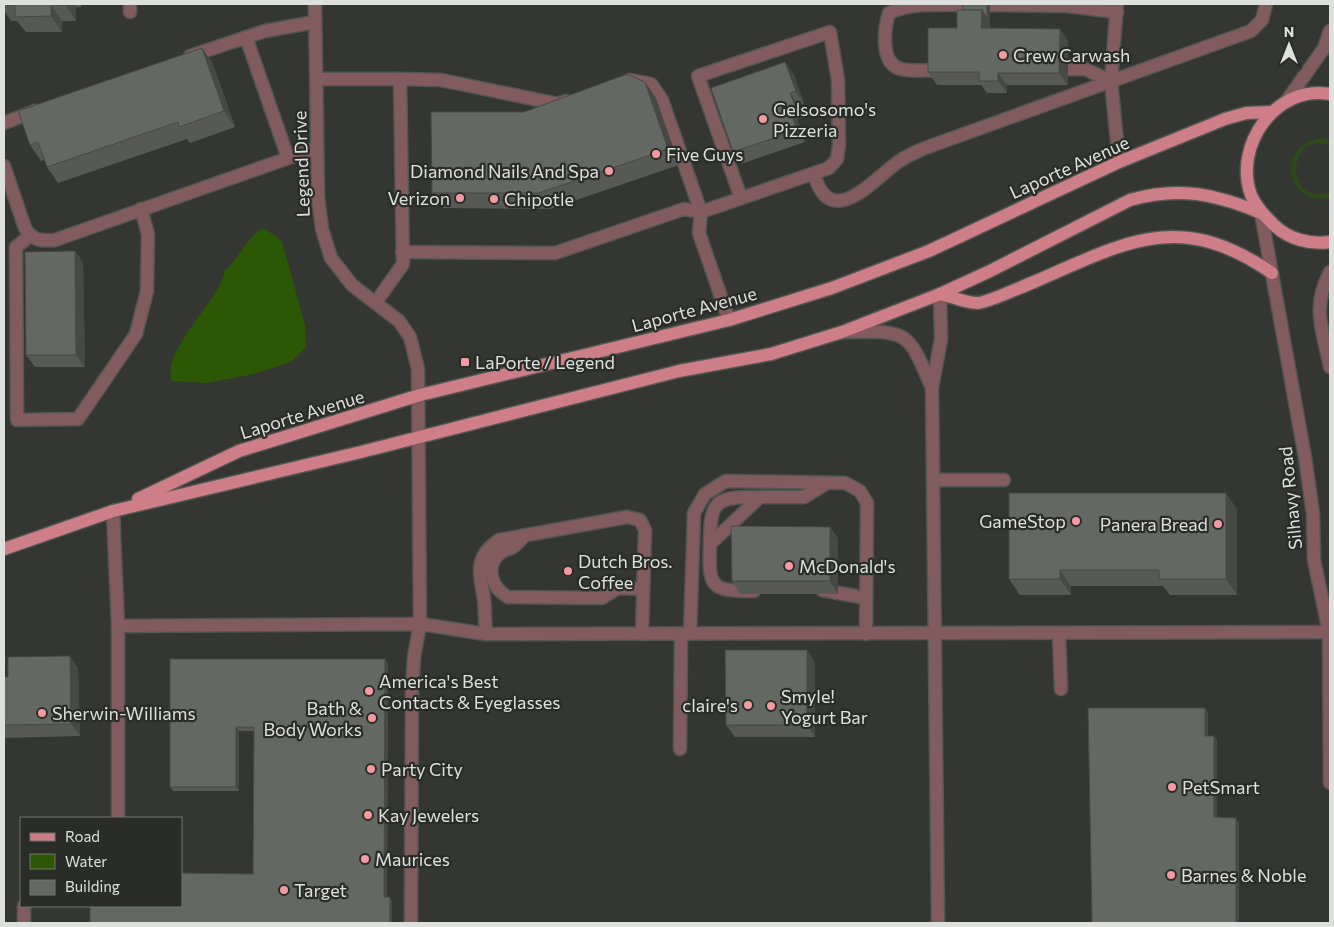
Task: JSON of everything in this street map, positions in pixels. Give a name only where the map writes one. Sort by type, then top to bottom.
[{"type":"main road","points":[[1330,94],[1305,95],[1286,102],[1272,112],[1256,132],[1247,156],[1248,182],[1251,195],[1261,213],[1280,231],[1300,240],[1322,244],[1330,242]]},
{"type":"main road","name":"Laporte Avenue","points":[[113,511],[239,451],[420,396],[729,320],[832,288],[929,251],[1119,162],[1225,119],[1246,113],[1272,112]]},
{"type":"main road","name":"Laporte Avenue","points":[[4,549],[113,511],[679,371],[771,354],[842,332],[940,294],[988,272],[1130,200],[1151,194],[1174,191],[1198,194],[1240,204],[1261,213]]},
{"type":"main road","points":[[940,294],[977,303],[1027,285],[1115,246],[1164,236],[1189,238],[1243,253],[1272,273]]},
{"type":"street","name":"Legend Drive","points":[[315,4],[318,197],[322,229],[331,258],[352,285],[399,321],[410,337],[418,369],[420,396],[420,624],[414,657],[412,688],[411,923]]},
{"type":"street","points":[[814,174],[817,186],[828,197],[841,201],[870,187],[897,162],[925,148],[1251,31],[1262,20],[1266,4]]},
{"type":"street","points":[[937,70],[899,69],[890,61],[886,50],[886,24],[889,13],[901,7],[920,5],[966,5]]},
{"type":"street","points":[[990,5],[1117,8],[1111,81],[1119,162]]},
{"type":"street","points":[[182,59],[265,31],[315,22]]},
{"type":"street","points":[[1286,102],[1324,48],[1330,31]]},
{"type":"street","points":[[402,252],[555,253],[684,209],[701,212],[829,168],[837,159],[839,145],[838,80],[830,32],[698,76],[740,198]]},
{"type":"street","points":[[246,37],[288,158]]},
{"type":"street","points":[[1068,69],[1085,69],[1111,81]]},
{"type":"street","points":[[317,79],[441,80],[558,104],[576,98]]},
{"type":"street","points":[[376,302],[403,264],[400,80]]},
{"type":"street","points":[[620,82],[629,80],[650,84],[662,100],[701,212],[699,233],[729,320]]},
{"type":"street","points":[[4,123],[51,105]]},
{"type":"street","points":[[4,166],[25,228],[30,236],[40,241],[55,240],[317,148]]},
{"type":"street","points":[[30,236],[16,246],[17,420],[78,419],[136,334],[147,291],[148,234],[141,210]]},
{"type":"street","name":"Silhavy Road","points":[[1261,213],[1306,466],[1313,514],[1314,560],[1330,630],[1330,783]]},
{"type":"street","points":[[1330,272],[1322,289],[1319,312],[1330,367]]},
{"type":"street","points":[[938,923],[935,480],[932,388],[941,339],[940,294]]},
{"type":"street","points":[[842,332],[885,331],[906,337],[916,349],[932,388]]},
{"type":"street","points":[[935,480],[1004,480]]},
{"type":"street","points":[[680,749],[685,634],[694,513],[705,494],[726,481],[845,483],[860,491],[867,503],[866,634]]},
{"type":"street","points":[[763,591],[724,591],[715,585],[710,575],[710,520],[714,508],[721,501],[736,497],[804,497],[829,482]]},
{"type":"street","points":[[710,544],[760,497]]},
{"type":"street","points":[[113,511],[118,626],[118,817]]},
{"type":"street","points":[[486,634],[484,600],[479,570],[485,553],[499,540],[627,517],[640,520],[645,530],[642,634]]},
{"type":"street","points":[[524,536],[513,547],[497,555],[492,565],[494,585],[499,593],[508,597],[602,598],[618,588],[643,589]]},
{"type":"street","points":[[812,590],[866,598]]},
{"type":"street","points":[[118,626],[420,624],[486,634],[936,634],[1330,630]]},
{"type":"street","points":[[1059,633],[1061,688]]},
{"type":"street","points":[[24,907],[24,923]]},
{"type":"shaded area","points":[[1322,138],[1330,140],[1330,145],[1315,144],[1304,149],[1298,158],[1296,169],[1299,180],[1305,189],[1315,194],[1330,192],[1330,198],[1315,198],[1303,193],[1295,184],[1292,174],[1292,162],[1297,151],[1307,143]]},
{"type":"water","points":[[264,228],[282,241],[305,325],[306,347],[291,362],[254,374],[207,383],[172,381],[171,368],[175,354],[183,339],[215,294],[222,281],[224,271],[253,236]]},
{"type":"building","points":[[4,4],[65,5],[51,5],[51,16],[15,17],[15,5]]},
{"type":"building","points":[[963,4],[987,4],[987,18],[982,10],[963,10]]},
{"type":"building","name":"Crew Carwash","points":[[957,10],[982,10],[981,28],[1060,29],[1059,73],[998,73],[998,81],[979,81],[979,72],[928,72],[928,28],[957,28]]},
{"type":"building","points":[[202,48],[224,111],[179,127],[178,122],[47,167],[38,142],[30,145],[18,111]]},
{"type":"building","name":"Gelsosomo's Pizzeria","points":[[785,62],[796,91],[790,93],[795,105],[789,107],[797,130],[733,152],[711,88]]},
{"type":"building","points":[[627,74],[645,82],[668,149],[539,193],[432,193],[431,112],[524,112]]},
{"type":"building","points":[[75,251],[76,355],[26,355],[25,252]]},
{"type":"building","points":[[1009,493],[1226,493],[1226,579],[1159,579],[1159,570],[1060,570],[1060,579],[1009,579]]},
{"type":"building","name":"McDonald's","points":[[731,526],[830,527],[830,581],[732,581]]},
{"type":"building","points":[[725,650],[807,650],[807,725],[726,725]]},
{"type":"building","name":"Sherwin-Williams","points":[[70,656],[71,724],[4,725],[4,677],[8,677],[8,657]]},
{"type":"building","points":[[170,659],[385,659],[384,897],[390,897],[390,923],[90,923],[90,907],[182,907],[182,873],[253,874],[254,727],[236,727],[236,787],[170,787]]},
{"type":"building","points":[[1088,708],[1205,708],[1205,736],[1214,736],[1214,817],[1236,818],[1236,923],[1092,923]]},
{"type":"place","name":"Crew Carwash","points":[[1003,55]]},
{"type":"place","name":"Gelsosomo's Pizzeria","points":[[763,119]]},
{"type":"place","name":"Five Guys","points":[[656,154]]},
{"type":"place","name":"Diamond Nails And Spa","points":[[609,171]]},
{"type":"place","name":"Verizon","points":[[460,198]]},
{"type":"place","name":"Chipotle","points":[[494,199]]},
{"type":"place","name":"LaPorte / Legend","points":[[465,362]]},
{"type":"place","name":"GameStop","points":[[1076,521]]},
{"type":"place","name":"Panera Bread","points":[[1218,524]]},
{"type":"place","name":"McDonald's","points":[[789,566]]},
{"type":"place","name":"Dutch Bros. Coffee","points":[[568,571]]},
{"type":"place","name":"America's Best Contacts & Eyeglasses","points":[[369,691]]},
{"type":"place","name":"claire's","points":[[748,705]]},
{"type":"place","name":"Smyle! Yogurt Bar","points":[[771,706]]},
{"type":"place","name":"Sherwin-Williams","points":[[42,713]]},
{"type":"place","name":"Bath & Body Works","points":[[372,718]]},
{"type":"place","name":"Party City","points":[[371,769]]},
{"type":"place","name":"PetSmart","points":[[1172,787]]},
{"type":"place","name":"Kay Jewelers","points":[[368,815]]},
{"type":"place","name":"Maurices","points":[[365,859]]},
{"type":"place","name":"Barnes & Noble","points":[[1171,875]]},
{"type":"place","name":"Target","points":[[284,890]]}]
